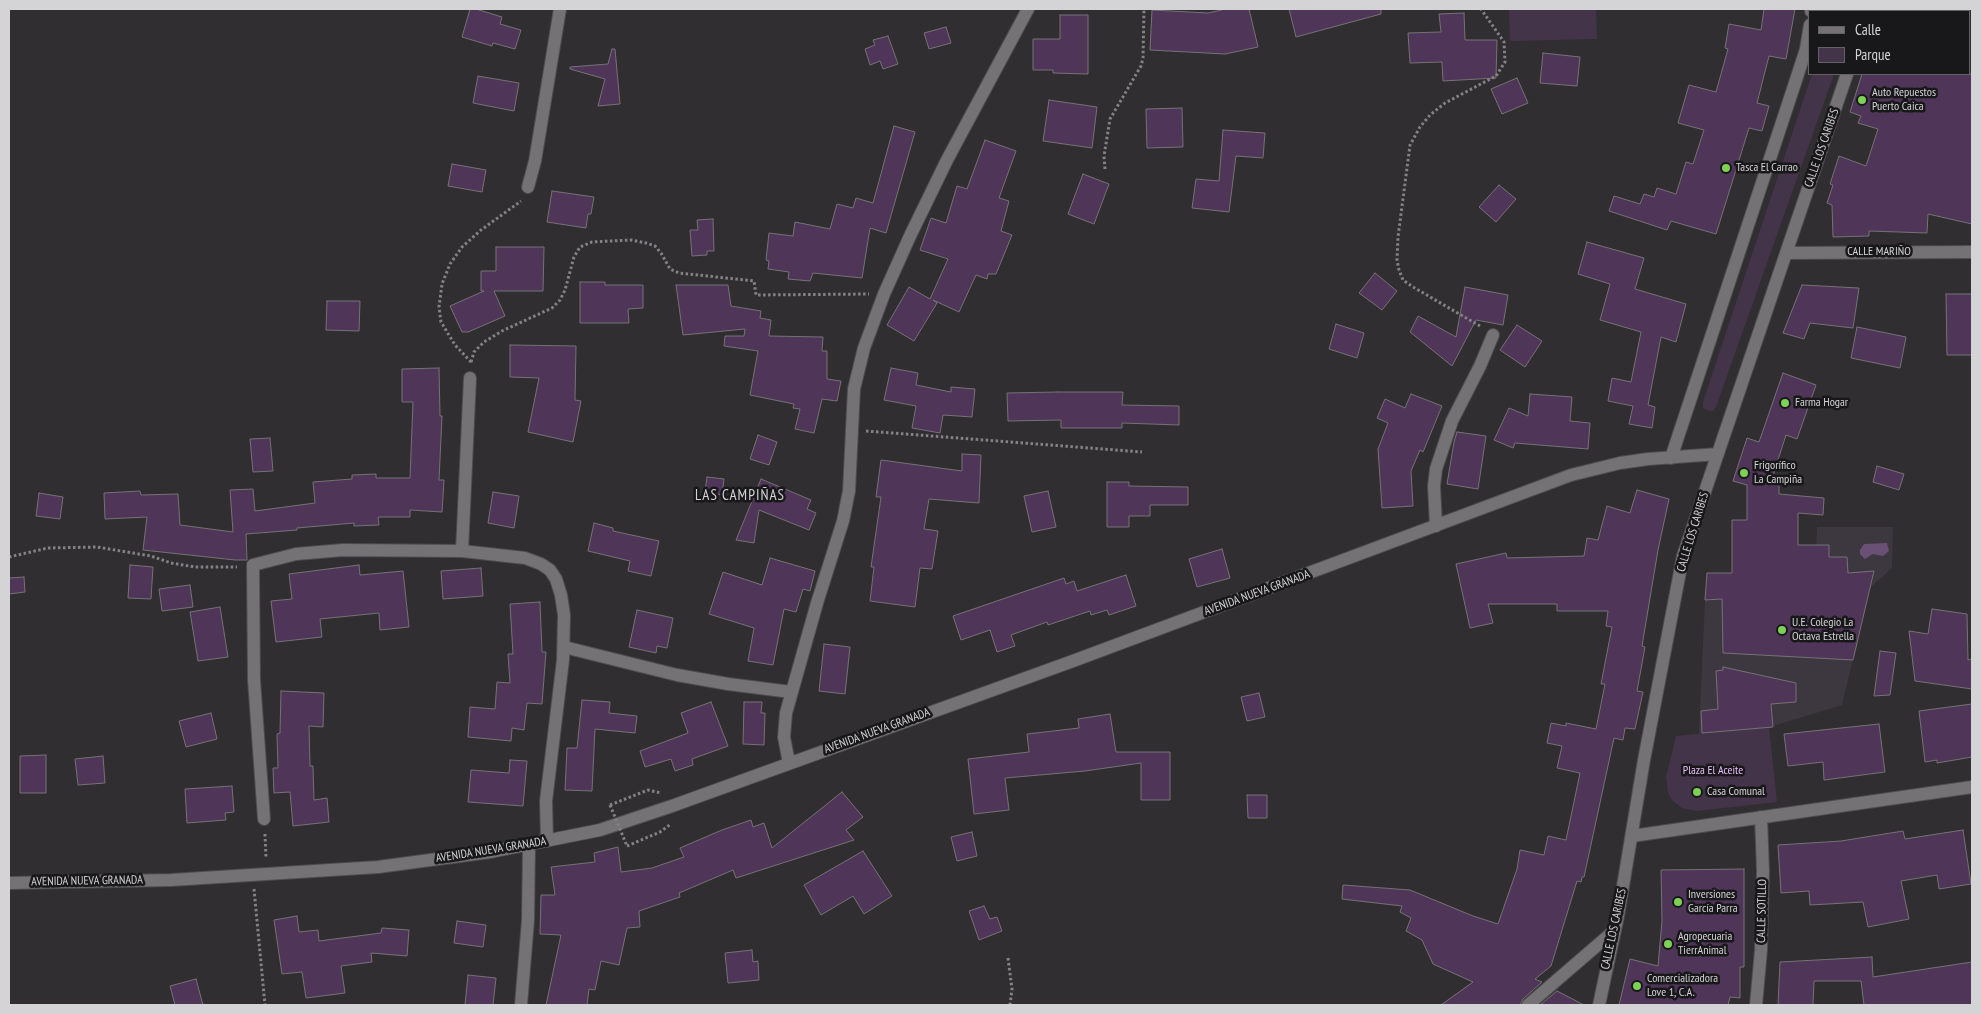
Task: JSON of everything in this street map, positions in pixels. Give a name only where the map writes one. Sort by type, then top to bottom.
[{"type":"street","points":[[528,187],[535,160],[560,9]]},
{"type":"street","points":[[789,763],[784,738],[784,726],[791,692],[843,521],[849,491],[854,389],[871,326],[884,294],[947,160],[1028,9]]},
{"type":"street","points":[[1670,458],[1796,80],[1808,37]]},
{"type":"street","name":"CALLE LOS CARIBES","points":[[1599,1005],[1615,930],[1644,760],[1683,556],[1847,75]]},
{"type":"street","name":"CALLE MARIÑO","points":[[1786,253],[1972,252]]},
{"type":"street","points":[[1436,526],[1434,486],[1436,469],[1452,421],[1480,366],[1493,335]]},
{"type":"street","points":[[462,551],[470,378]]},
{"type":"street","name":"AVENIDA NUEVA GRANADA","points":[[9,882],[171,880],[267,876],[378,867],[547,841],[600,830],[628,822],[1073,661],[1571,475],[1620,463],[1718,454]]},
{"type":"street","points":[[264,818],[254,680],[253,565],[296,554],[343,550],[462,551],[525,558],[550,570],[556,579],[561,595],[564,615],[564,647],[546,801],[547,841]]},
{"type":"street","points":[[564,647],[677,674],[728,684],[791,692]]},
{"type":"street","points":[[1632,836],[1972,787]]},
{"type":"street","name":"CALLE SOTILLO","points":[[1756,1005],[1761,950],[1763,871],[1761,818]]},
{"type":"street","points":[[521,1005],[528,928],[529,844]]},
{"type":"street","points":[[1528,1005],[1615,930]]},
{"type":"path","points":[[1105,169],[1104,149],[1110,119],[1141,66],[1143,58],[1144,9]]},
{"type":"path","points":[[1481,9],[1504,42],[1505,62],[1496,76],[1445,103],[1420,127],[1410,145],[1400,220],[1397,260],[1403,280],[1493,335]]},
{"type":"path","points":[[471,362],[451,339],[441,322],[439,307],[442,284],[450,264],[462,247],[481,230],[520,203],[528,187]]},
{"type":"path","points":[[470,378],[474,352],[484,342],[502,331],[552,308],[560,300],[565,290],[574,257],[580,247],[592,242],[631,240],[646,243],[655,246],[670,269],[680,273],[754,281],[756,295],[884,294]]},
{"type":"path","points":[[852,430],[1142,452]]},
{"type":"path","points":[[9,557],[48,548],[96,547],[151,556],[171,563],[195,567],[222,568],[253,565]]},
{"type":"path","points":[[644,792],[610,805],[627,846],[660,832]]},
{"type":"path","points":[[264,818],[267,876]]},
{"type":"path","points":[[253,876],[265,1005]]},
{"type":"path","points":[[1008,958],[1012,989],[1010,1005]]},
{"type":"shaded area","name":"U.E. Colegio La Octava Estrella","points":[[1817,527],[1893,527],[1892,568],[1870,588],[1842,705],[1773,726],[1699,734],[1705,600],[1814,597]]},
{"type":"shaded area","points":[[1887,543],[1889,551],[1883,556],[1873,554],[1865,559],[1860,554],[1864,544]]},
{"type":"green space","points":[[1509,9],[1596,9],[1597,39],[1510,41]]},
{"type":"green space","points":[[1812,75],[1834,75],[1716,407],[1713,411],[1706,410],[1703,408],[1703,402]]},
{"type":"green space","name":"Plaza El Aceite","points":[[1769,727],[1777,802],[1697,811],[1682,808],[1672,800],[1668,793],[1666,777],[1676,736]]},
{"type":"building","points":[[470,9],[502,17],[500,24],[521,30],[515,49],[493,43],[492,46],[462,37]]},
{"type":"building","points":[[1226,9],[1249,9],[1258,47],[1225,54],[1150,50],[1152,10],[1208,13]]},
{"type":"building","points":[[1289,9],[1381,9],[1381,14],[1296,37]]},
{"type":"building","points":[[1764,9],[1795,9],[1786,59],[1769,56],[1757,103],[1769,106],[1762,131],[1749,128],[1716,234],[1671,221],[1667,230],[1609,211],[1614,196],[1640,204],[1644,194],[1654,197],[1657,188],[1676,194],[1686,162],[1693,164],[1704,130],[1678,123],[1689,85],[1716,92],[1728,49],[1725,48],[1729,24],[1761,30]]},
{"type":"building","points":[[1464,13],[1465,40],[1497,40],[1496,78],[1443,81],[1442,62],[1410,63],[1408,33],[1441,32],[1439,14]]},
{"type":"building","points":[[1060,15],[1088,15],[1088,74],[1053,73],[1053,70],[1033,70],[1033,39],[1060,39]]},
{"type":"building","points":[[946,27],[951,43],[929,49],[924,33]]},
{"type":"building","points":[[888,36],[898,64],[883,69],[880,61],[870,65],[865,49],[875,45],[873,40]]},
{"type":"building","points":[[612,49],[615,49],[620,104],[598,106],[605,79],[570,69],[570,67],[608,64]]},
{"type":"building","points":[[1543,53],[1580,57],[1577,86],[1540,83]]},
{"type":"building","points":[[1972,74],[1972,224],[1928,214],[1927,233],[1869,231],[1869,236],[1833,237],[1832,205],[1827,203],[1833,185],[1830,184],[1839,156],[1866,166],[1878,129],[1858,123],[1861,116],[1850,112],[1862,75]]},
{"type":"building","points":[[478,76],[519,83],[514,111],[473,103]]},
{"type":"building","points":[[1517,78],[1528,103],[1502,114],[1491,89]]},
{"type":"building","points":[[1049,100],[1097,107],[1092,148],[1043,141]]},
{"type":"building","points":[[1182,108],[1183,147],[1147,148],[1146,109]]},
{"type":"building","points":[[894,126],[915,132],[886,233],[870,228],[862,278],[813,273],[810,281],[788,279],[789,272],[768,269],[769,261],[766,260],[769,233],[793,236],[795,222],[830,229],[837,204],[853,208],[856,198],[873,203]]},
{"type":"building","points":[[1223,130],[1265,133],[1263,158],[1236,156],[1229,212],[1192,208],[1196,179],[1219,181]]},
{"type":"building","points":[[985,140],[1016,151],[999,198],[1009,201],[1001,231],[1012,235],[996,274],[988,274],[987,279],[976,275],[959,312],[933,300],[937,303],[914,341],[887,325],[909,287],[930,299],[948,259],[920,250],[931,218],[946,223],[957,186],[967,189]]},
{"type":"building","points":[[452,164],[486,170],[482,192],[448,186]]},
{"type":"building","points":[[1083,174],[1109,184],[1094,224],[1068,214]]},
{"type":"building","points":[[1499,185],[1516,199],[1496,222],[1479,207]]},
{"type":"building","points":[[552,191],[594,197],[591,214],[588,214],[586,228],[547,222]]},
{"type":"building","points":[[713,219],[714,251],[707,251],[707,255],[692,256],[690,230],[698,230],[697,220]]},
{"type":"building","points":[[1587,242],[1644,258],[1635,289],[1686,304],[1676,342],[1661,337],[1648,405],[1655,407],[1652,428],[1629,424],[1633,406],[1608,401],[1612,378],[1631,382],[1641,332],[1600,320],[1610,284],[1578,274]]},
{"type":"building","points":[[496,247],[544,247],[543,291],[494,291],[505,316],[468,332],[462,332],[450,306],[484,291],[481,291],[481,271],[496,271]]},
{"type":"building","points":[[1375,273],[1397,291],[1382,310],[1359,293]]},
{"type":"building","points":[[580,282],[605,282],[605,285],[643,285],[643,308],[628,309],[629,323],[580,323]]},
{"type":"building","points":[[676,285],[728,285],[731,306],[761,311],[760,318],[771,320],[769,336],[823,337],[822,351],[827,351],[827,379],[841,381],[837,401],[822,399],[814,433],[795,429],[800,409],[793,408],[794,404],[750,395],[758,351],[724,346],[725,336],[744,336],[745,329],[683,335]]},
{"type":"building","points":[[1802,285],[1859,288],[1853,328],[1810,323],[1804,339],[1783,333]]},
{"type":"building","points":[[1465,287],[1508,295],[1503,325],[1476,320],[1452,366],[1410,332],[1418,316],[1456,337]]},
{"type":"building","points":[[1946,294],[1972,294],[1972,355],[1947,355]]},
{"type":"building","points":[[327,301],[360,301],[359,331],[326,330]]},
{"type":"building","points":[[1336,324],[1364,333],[1357,358],[1329,349]]},
{"type":"building","points":[[1517,325],[1542,341],[1525,367],[1500,350]]},
{"type":"building","points":[[1857,327],[1906,337],[1900,368],[1851,358]]},
{"type":"building","points":[[510,345],[576,346],[575,400],[581,401],[573,442],[528,432],[539,378],[510,377]]},
{"type":"building","points":[[439,368],[440,416],[442,416],[439,480],[444,480],[442,512],[410,510],[410,517],[378,517],[379,525],[354,526],[354,523],[246,534],[247,560],[143,550],[147,517],[105,519],[104,493],[140,491],[141,495],[178,494],[180,525],[233,532],[230,490],[253,489],[255,511],[315,503],[313,482],[352,479],[352,475],[376,474],[376,478],[410,478],[413,402],[402,402],[402,369]]},
{"type":"building","points":[[891,368],[918,373],[916,385],[951,392],[951,387],[975,389],[972,417],[943,415],[940,433],[912,428],[916,406],[884,400]]},
{"type":"building","points":[[1783,373],[1816,385],[1797,439],[1786,435],[1770,485],[1779,485],[1779,494],[1824,498],[1823,515],[1798,513],[1798,545],[1829,545],[1829,557],[1847,557],[1848,573],[1874,571],[1853,660],[1723,653],[1722,599],[1705,600],[1707,573],[1732,573],[1732,520],[1747,520],[1747,485],[1733,481],[1747,438],[1759,442]]},
{"type":"building","points":[[1123,392],[1122,405],[1179,406],[1179,425],[1122,423],[1122,428],[1061,428],[1061,420],[1008,421],[1007,393]]},
{"type":"building","points":[[1411,394],[1442,406],[1423,452],[1420,450],[1411,471],[1413,506],[1382,508],[1378,449],[1388,423],[1377,418],[1385,399],[1405,408]]},
{"type":"building","points":[[1530,394],[1572,397],[1570,421],[1590,423],[1588,449],[1515,443],[1513,448],[1494,440],[1509,408],[1528,416]]},
{"type":"building","points":[[1457,432],[1486,436],[1478,489],[1447,484]]},
{"type":"building","points":[[758,435],[777,442],[769,465],[750,459]]},
{"type":"building","points":[[270,438],[273,471],[253,472],[250,439]]},
{"type":"building","points":[[962,454],[981,455],[979,503],[929,499],[924,529],[938,531],[932,569],[920,568],[915,607],[870,601],[874,567],[871,567],[881,497],[876,497],[881,460],[962,471]]},
{"type":"building","points":[[1877,466],[1904,474],[1899,490],[1873,482]]},
{"type":"building","points":[[707,477],[724,479],[722,495],[705,492]]},
{"type":"building","points":[[761,479],[811,500],[807,509],[816,513],[809,530],[759,510],[754,543],[736,540]]},
{"type":"building","points":[[1107,482],[1129,482],[1129,486],[1188,487],[1188,505],[1150,505],[1150,516],[1129,516],[1129,527],[1107,527]]},
{"type":"building","points":[[1637,490],[1669,499],[1658,550],[1642,646],[1645,647],[1637,691],[1643,692],[1635,729],[1625,728],[1623,740],[1614,738],[1584,877],[1582,877],[1581,882],[1577,881],[1551,966],[1535,979],[1542,982],[1523,999],[1520,1005],[1441,1005],[1473,982],[1433,964],[1422,940],[1406,931],[1411,918],[1400,912],[1402,906],[1342,899],[1343,885],[1410,890],[1473,916],[1498,924],[1517,869],[1520,850],[1544,855],[1548,836],[1566,840],[1580,773],[1557,768],[1562,746],[1547,743],[1551,723],[1566,726],[1566,723],[1596,729],[1605,684],[1601,684],[1612,627],[1606,626],[1608,611],[1557,611],[1557,604],[1488,604],[1493,623],[1470,628],[1456,564],[1506,553],[1507,558],[1584,556],[1587,538],[1598,540],[1607,506],[1630,513]]},
{"type":"building","points":[[1048,491],[1056,527],[1032,532],[1024,496]]},
{"type":"building","points":[[493,492],[519,496],[514,528],[488,523]]},
{"type":"building","points":[[39,493],[63,497],[60,519],[36,516]]},
{"type":"building","points":[[594,523],[613,528],[613,531],[659,541],[651,576],[628,571],[630,561],[588,551]]},
{"type":"building","points":[[1222,549],[1230,578],[1197,587],[1189,559]]},
{"type":"building","points":[[770,558],[815,571],[810,591],[803,589],[796,612],[784,609],[773,665],[748,661],[754,628],[709,614],[723,572],[762,585]]},
{"type":"building","points":[[130,565],[153,567],[151,599],[128,598]]},
{"type":"building","points":[[359,565],[360,575],[403,571],[409,627],[380,630],[379,613],[320,619],[322,637],[276,642],[271,601],[292,599],[289,574]]},
{"type":"building","points":[[481,568],[483,596],[443,599],[441,571]]},
{"type":"building","points":[[1126,575],[1136,606],[1109,615],[1107,610],[1091,615],[1090,611],[1048,625],[1047,622],[1011,635],[1015,646],[997,652],[990,630],[961,640],[953,616],[1064,578],[1066,584],[1074,581],[1077,591]]},
{"type":"building","points":[[24,577],[25,592],[9,594],[9,578]]},
{"type":"building","points":[[190,585],[193,607],[162,611],[159,589]]},
{"type":"building","points":[[540,602],[542,652],[546,652],[542,704],[527,703],[524,730],[512,728],[511,741],[468,737],[470,707],[495,709],[497,682],[510,683],[508,654],[513,654],[510,604]]},
{"type":"building","points":[[220,607],[228,657],[198,661],[190,612]]},
{"type":"building","points":[[1932,609],[1967,614],[1968,660],[1972,659],[1972,689],[1915,681],[1909,631],[1928,634]]},
{"type":"building","points":[[637,610],[673,618],[667,648],[657,646],[656,653],[629,647]]},
{"type":"building","points":[[824,644],[850,647],[845,694],[819,691]]},
{"type":"building","points":[[1880,651],[1896,653],[1890,695],[1874,696]]},
{"type":"building","points":[[1723,667],[1796,683],[1796,702],[1771,704],[1773,727],[1702,733],[1701,711],[1718,709],[1716,671],[1723,670]]},
{"type":"building","points":[[281,691],[324,693],[323,727],[309,726],[310,766],[313,766],[314,800],[327,798],[329,822],[293,826],[290,792],[274,793],[273,768],[278,768],[277,734],[280,733]]},
{"type":"building","points":[[1259,693],[1265,717],[1247,721],[1241,697]]},
{"type":"building","points":[[582,700],[610,702],[609,713],[637,716],[635,733],[595,729],[592,791],[565,790],[567,748],[577,748]]},
{"type":"building","points":[[711,702],[728,746],[692,759],[693,765],[675,771],[671,759],[645,767],[640,751],[688,733],[681,713]]},
{"type":"building","points":[[744,702],[762,702],[761,713],[765,713],[764,745],[743,744]]},
{"type":"building","points":[[1972,704],[1972,757],[1937,763],[1937,760],[1925,762],[1919,711]]},
{"type":"building","points":[[211,713],[217,739],[186,747],[179,721]]},
{"type":"building","points":[[1110,714],[1116,752],[1170,752],[1170,800],[1141,800],[1141,763],[1085,771],[1005,778],[1009,810],[974,814],[968,759],[1029,752],[1027,734],[1079,728],[1078,719]]},
{"type":"building","points":[[1879,724],[1885,772],[1824,780],[1823,762],[1788,766],[1784,734]]},
{"type":"building","points":[[46,755],[46,793],[20,793],[20,756]]},
{"type":"building","points":[[103,756],[105,783],[78,785],[75,759]]},
{"type":"building","points":[[510,760],[527,761],[523,806],[468,802],[471,770],[509,773]]},
{"type":"building","points":[[232,786],[234,812],[225,813],[226,820],[187,823],[185,789]]},
{"type":"building","points":[[842,792],[863,817],[846,830],[854,840],[736,878],[733,870],[679,893],[680,897],[639,911],[640,927],[627,928],[619,965],[601,961],[595,990],[589,989],[587,1005],[546,1005],[561,935],[540,934],[541,895],[555,895],[551,867],[595,862],[594,853],[618,847],[621,872],[652,868],[684,857],[680,848],[751,820],[753,827],[764,823],[772,848]]},
{"type":"building","points":[[1247,795],[1267,795],[1267,818],[1248,818]]},
{"type":"building","points":[[1963,830],[1971,884],[1939,889],[1937,875],[1901,881],[1909,919],[1868,927],[1863,902],[1810,905],[1809,891],[1781,893],[1778,845],[1841,841],[1903,831],[1905,839]]},
{"type":"building","points":[[972,832],[977,856],[957,861],[951,837]]},
{"type":"building","points":[[863,851],[892,896],[864,914],[853,896],[821,915],[804,885]]},
{"type":"building","points":[[1744,869],[1744,967],[1740,967],[1740,998],[1730,997],[1728,1005],[1619,1005],[1630,959],[1658,966],[1662,921],[1661,870]]},
{"type":"building","points":[[984,906],[990,919],[997,917],[1002,931],[979,940],[969,911]]},
{"type":"building","points":[[297,916],[299,932],[318,930],[319,941],[381,933],[382,928],[409,930],[407,956],[371,953],[372,962],[341,966],[345,993],[306,998],[302,972],[282,974],[274,920]]},
{"type":"building","points":[[457,921],[486,925],[483,947],[454,943]]},
{"type":"building","points":[[752,950],[753,962],[758,961],[759,980],[728,983],[725,953]]},
{"type":"building","points":[[1872,957],[1873,977],[1972,962],[1972,1005],[1864,1005],[1861,981],[1814,981],[1813,1005],[1778,1005],[1780,962]]},
{"type":"building","points":[[468,975],[496,978],[493,1005],[465,1005]]},
{"type":"building","points":[[196,979],[203,1005],[175,1005],[170,986]]},
{"type":"building","points":[[1557,991],[1584,1005],[1540,1005]]},
{"type":"place","name":"Auto Repuestos Puerto Caica","points":[[1862,100]]},
{"type":"place","name":"Tasca El Carrao","points":[[1726,168]]},
{"type":"place","name":"Farma Hogar","points":[[1785,403]]},
{"type":"place","name":"Frigorífico La Campiña","points":[[1744,473]]},
{"type":"place","name":"U.E. Colegio La Octava Estrella","points":[[1782,630]]},
{"type":"place","name":"Casa Comunal","points":[[1697,792]]},
{"type":"place","name":"Inversiones García Parra","points":[[1678,902]]},
{"type":"place","name":"Agropecuaria TierrAnimal","points":[[1668,944]]},
{"type":"place","name":"Comercializadora Love 1, C.A.","points":[[1637,986]]},
{"type":"district","name":"LAS CAMPIÑAS","points":[[740,496]]}]
